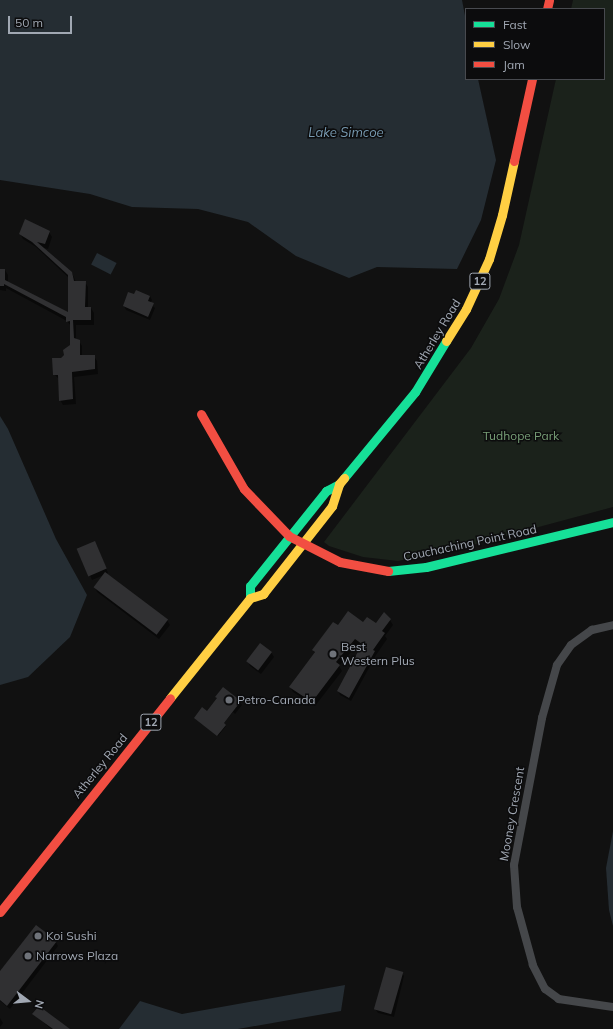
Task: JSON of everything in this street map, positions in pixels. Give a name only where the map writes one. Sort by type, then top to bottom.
[{"type":"main road","name":"Atherley Road","points":[[0,912],[250,598],[263,594],[332,506],[340,484],[415,392],[466,309],[478,286],[489,259],[502,215],[532,80]]},
{"type":"main road","name":"Couchaching Point Road","points":[[201,414],[244,489],[289,536],[301,544],[340,562],[382,571],[426,568],[613,522]]},
{"type":"main road","name":"Atherley Road","points":[[250,598],[250,586],[289,536],[326,491],[340,484]]},
{"type":"street","name":"Mooney Crescent","points":[[613,625],[592,630],[571,645],[557,665],[542,718],[514,865],[517,907],[533,965],[545,988],[559,999],[613,1007]]},
{"type":"green space","name":"Tudhope Park","points":[[573,0],[613,0],[613,507],[464,547],[398,561],[363,557],[329,546],[324,542],[471,348],[499,299],[519,245],[556,80],[605,80],[605,8],[571,8]]},
{"type":"water","name":"Lake Simcoe","points":[[0,0],[462,0],[465,16],[465,80],[478,80],[496,160],[481,220],[457,269],[377,267],[349,278],[296,256],[248,222],[198,209],[132,207],[90,194],[0,180]]},
{"type":"water","points":[[97,253],[117,263],[111,275],[91,265]]},
{"type":"water","points":[[0,416],[8,429],[56,539],[87,595],[70,637],[28,677],[0,685]]},
{"type":"water","points":[[613,831],[613,926],[609,910],[606,868]]},
{"type":"water","points":[[345,985],[341,1011],[238,1029],[119,1029],[140,1001],[182,1014]]},
{"type":"building","points":[[25,219],[50,231],[45,244],[37,242],[72,272],[74,281],[86,281],[85,307],[91,307],[91,320],[73,320],[74,338],[80,340],[80,355],[95,355],[95,369],[72,372],[73,399],[59,401],[58,375],[53,375],[52,358],[61,358],[64,355],[63,350],[70,345],[70,321],[66,322],[66,317],[4,284],[4,286],[0,286],[0,269],[5,269],[5,280],[68,312],[68,275],[32,242],[19,234]]},
{"type":"building","points":[[136,290],[150,296],[148,301],[154,303],[148,317],[123,306],[128,292],[134,294]]},
{"type":"building","points":[[95,541],[107,569],[88,576],[77,549]]},
{"type":"building","points":[[105,572],[168,620],[157,635],[94,587]]},
{"type":"building","points":[[348,611],[363,622],[367,617],[376,623],[384,612],[391,619],[382,631],[385,633],[373,650],[375,651],[349,698],[337,691],[362,644],[355,639],[336,662],[340,665],[312,702],[289,687],[315,652],[312,650],[333,622],[338,625]]},
{"type":"building","points":[[260,643],[272,652],[258,670],[246,661]]},
{"type":"building","points":[[223,687],[241,701],[224,723],[226,725],[217,736],[194,718],[202,707],[207,711]]},
{"type":"building","name":"Narrows Plaza","points":[[36,925],[57,941],[7,1006],[0,1000],[0,971]]},
{"type":"building","points":[[386,967],[403,972],[391,1014],[374,1009]]},
{"type":"building","points":[[39,1006],[70,1029],[53,1029],[32,1014]]},
{"type":"traffic: fast","points":[[344,478],[415,392],[446,341]]},
{"type":"traffic: fast","points":[[250,598],[250,586],[326,491],[339,484]]},
{"type":"traffic: fast","points":[[388,571],[426,567],[613,522]]},
{"type":"traffic: slow","points":[[446,341],[466,309],[489,259],[502,215],[514,161]]},
{"type":"traffic: slow","points":[[170,698],[250,598],[263,594],[332,506],[339,484],[344,478]]},
{"type":"traffic: jam","points":[[547,8],[549,0]]},
{"type":"traffic: jam","points":[[514,161],[532,80]]},
{"type":"traffic: jam","points":[[201,414],[244,489],[289,536],[340,562],[388,571]]},
{"type":"traffic: jam","points":[[0,912],[170,698]]},
{"type":"place","name":"Best Western Plus","points":[[333,654]]},
{"type":"place","name":"Petro-Canada","points":[[229,700]]},
{"type":"place","name":"Koi Sushi","points":[[38,936]]},
{"type":"place","name":"Narrows Plaza","points":[[28,956]]}]
